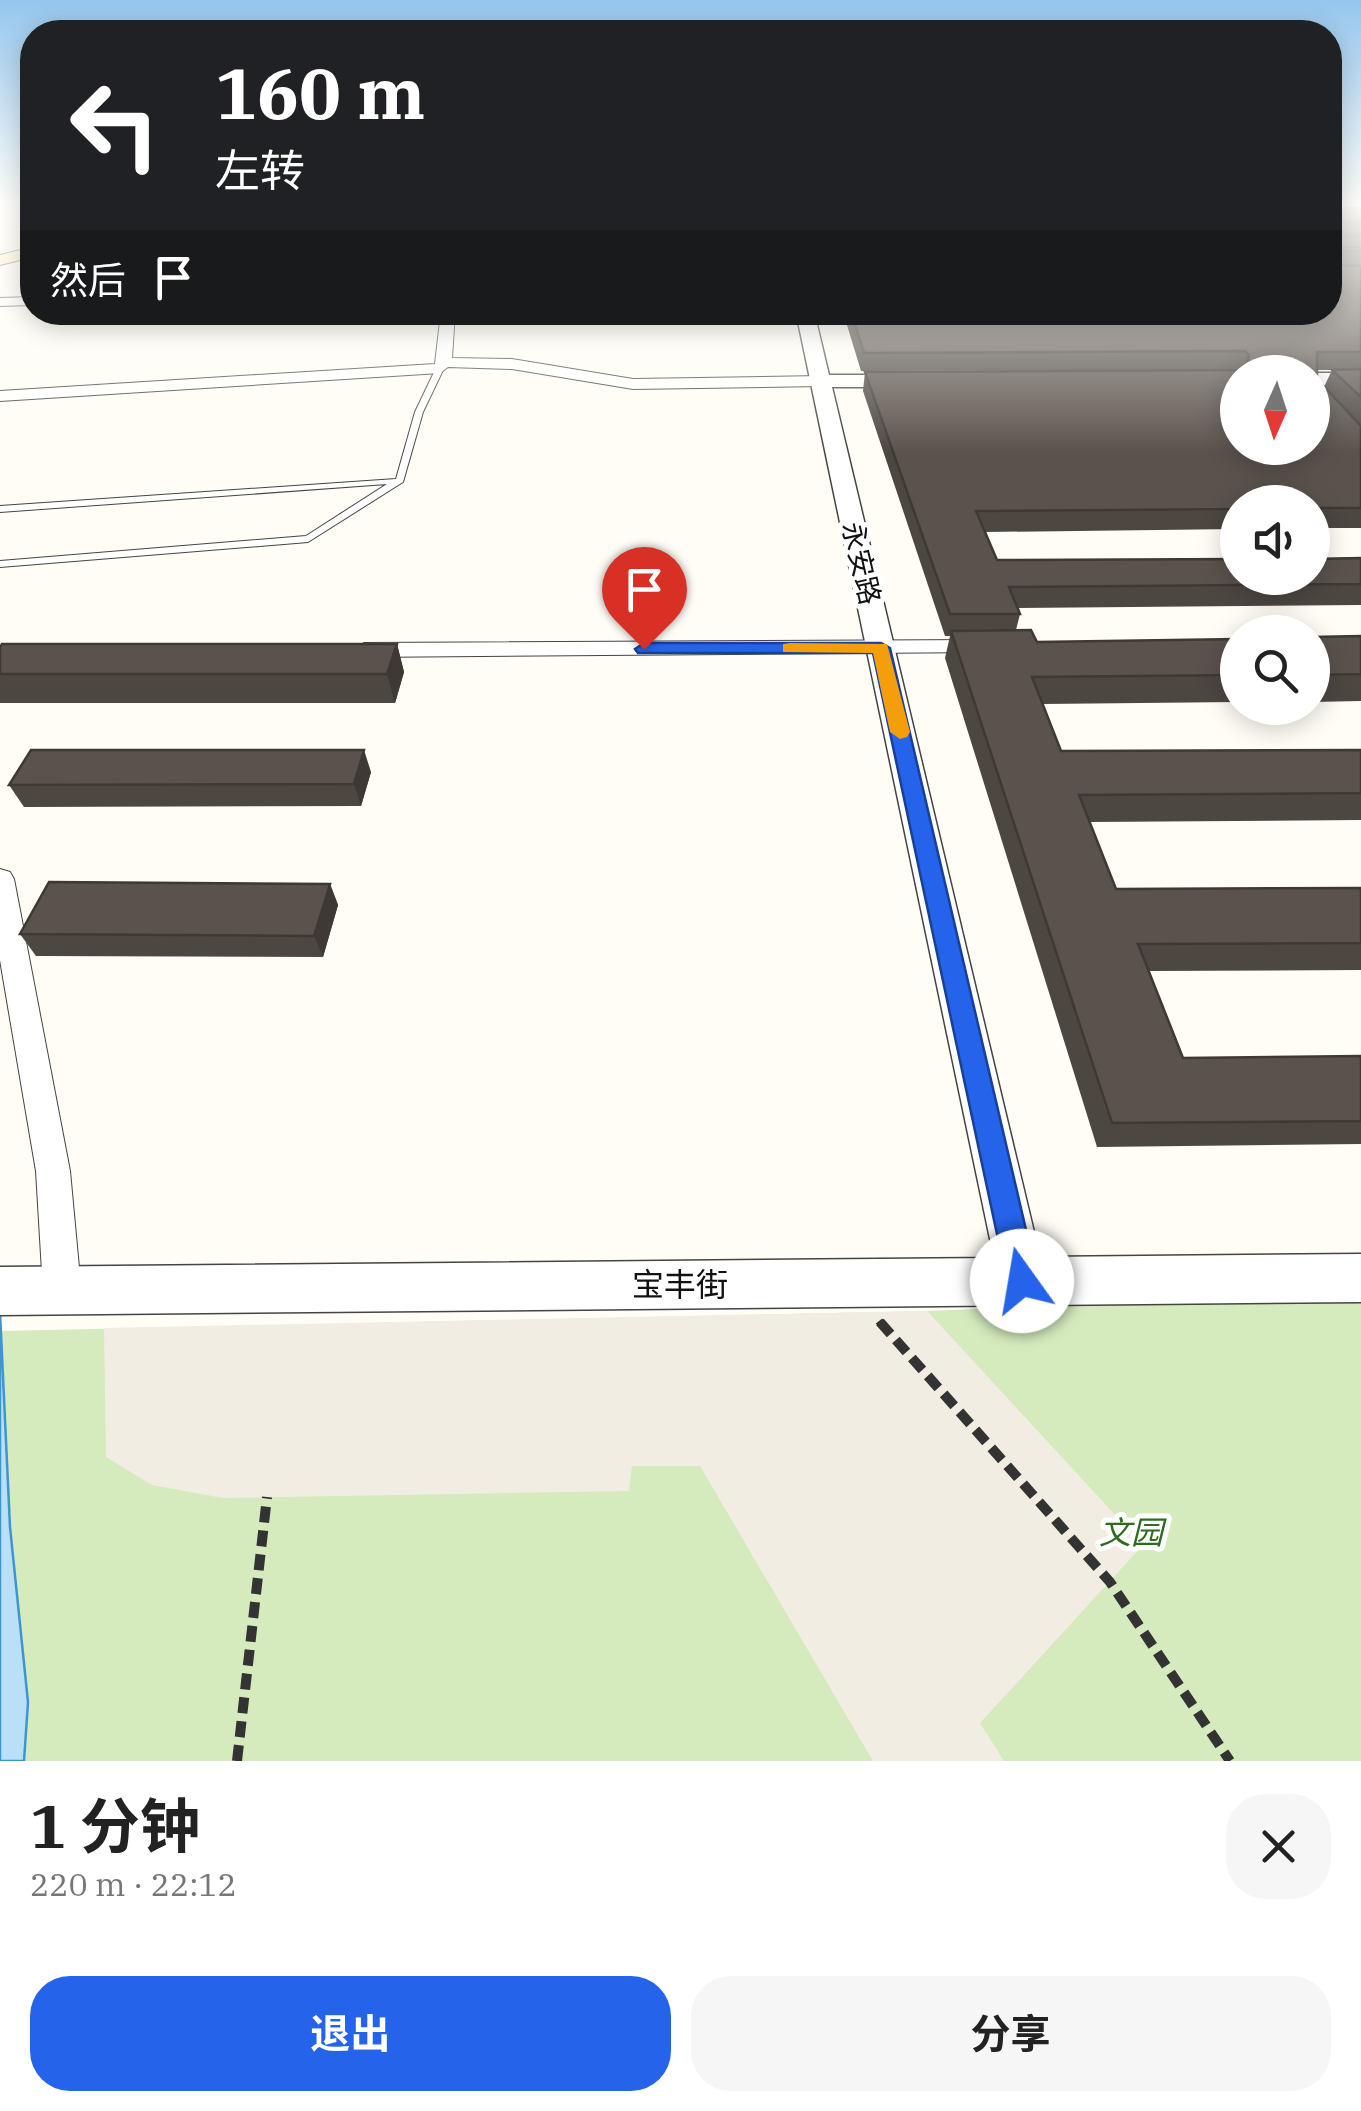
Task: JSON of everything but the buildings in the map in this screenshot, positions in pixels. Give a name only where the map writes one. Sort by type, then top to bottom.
[{"type":"street","points":[[442,365],[447,325]]},
{"type":"street","name":"永安路","points":[[808,325],[1022,1281]]},
{"type":"street","points":[[0,396],[442,365],[512,364],[632,384],[940,380]]},
{"type":"street","points":[[1330,379],[1361,379]]},
{"type":"street","points":[[348,650],[1000,647]]},
{"type":"street","points":[[0,878],[53,1171],[62,1289]]},
{"type":"street","name":"宝丰街","points":[[0,1292],[1361,1278]]},
{"type":"lane","points":[[0,564],[308,539],[400,480],[420,412],[442,365]]},
{"type":"lane","points":[[0,509],[400,480]]},
{"type":"path","points":[[868,1283],[871,1312],[1110,1582],[1230,1761]]},
{"type":"path","points":[[237,1761],[267,1497]]},
{"type":"green space","name":"文园","points":[[1330,1294],[1361,1301],[1361,1761],[0,1761],[0,1331],[927,1311]]},
{"type":"shaded area","points":[[927,1311],[1143,1545],[980,1723],[1004,1761],[873,1761],[700,1466],[632,1466],[629,1491],[223,1498],[152,1485],[106,1457],[104,1328]]},
{"type":"water","points":[[0,1312],[10,1527],[28,1702],[24,1761],[0,1761]]},
{"type":"slow traffic","points":[[790,648],[881,648],[900,732]]},
{"type":"route","points":[[644,649],[881,648],[1022,1281]]}]
